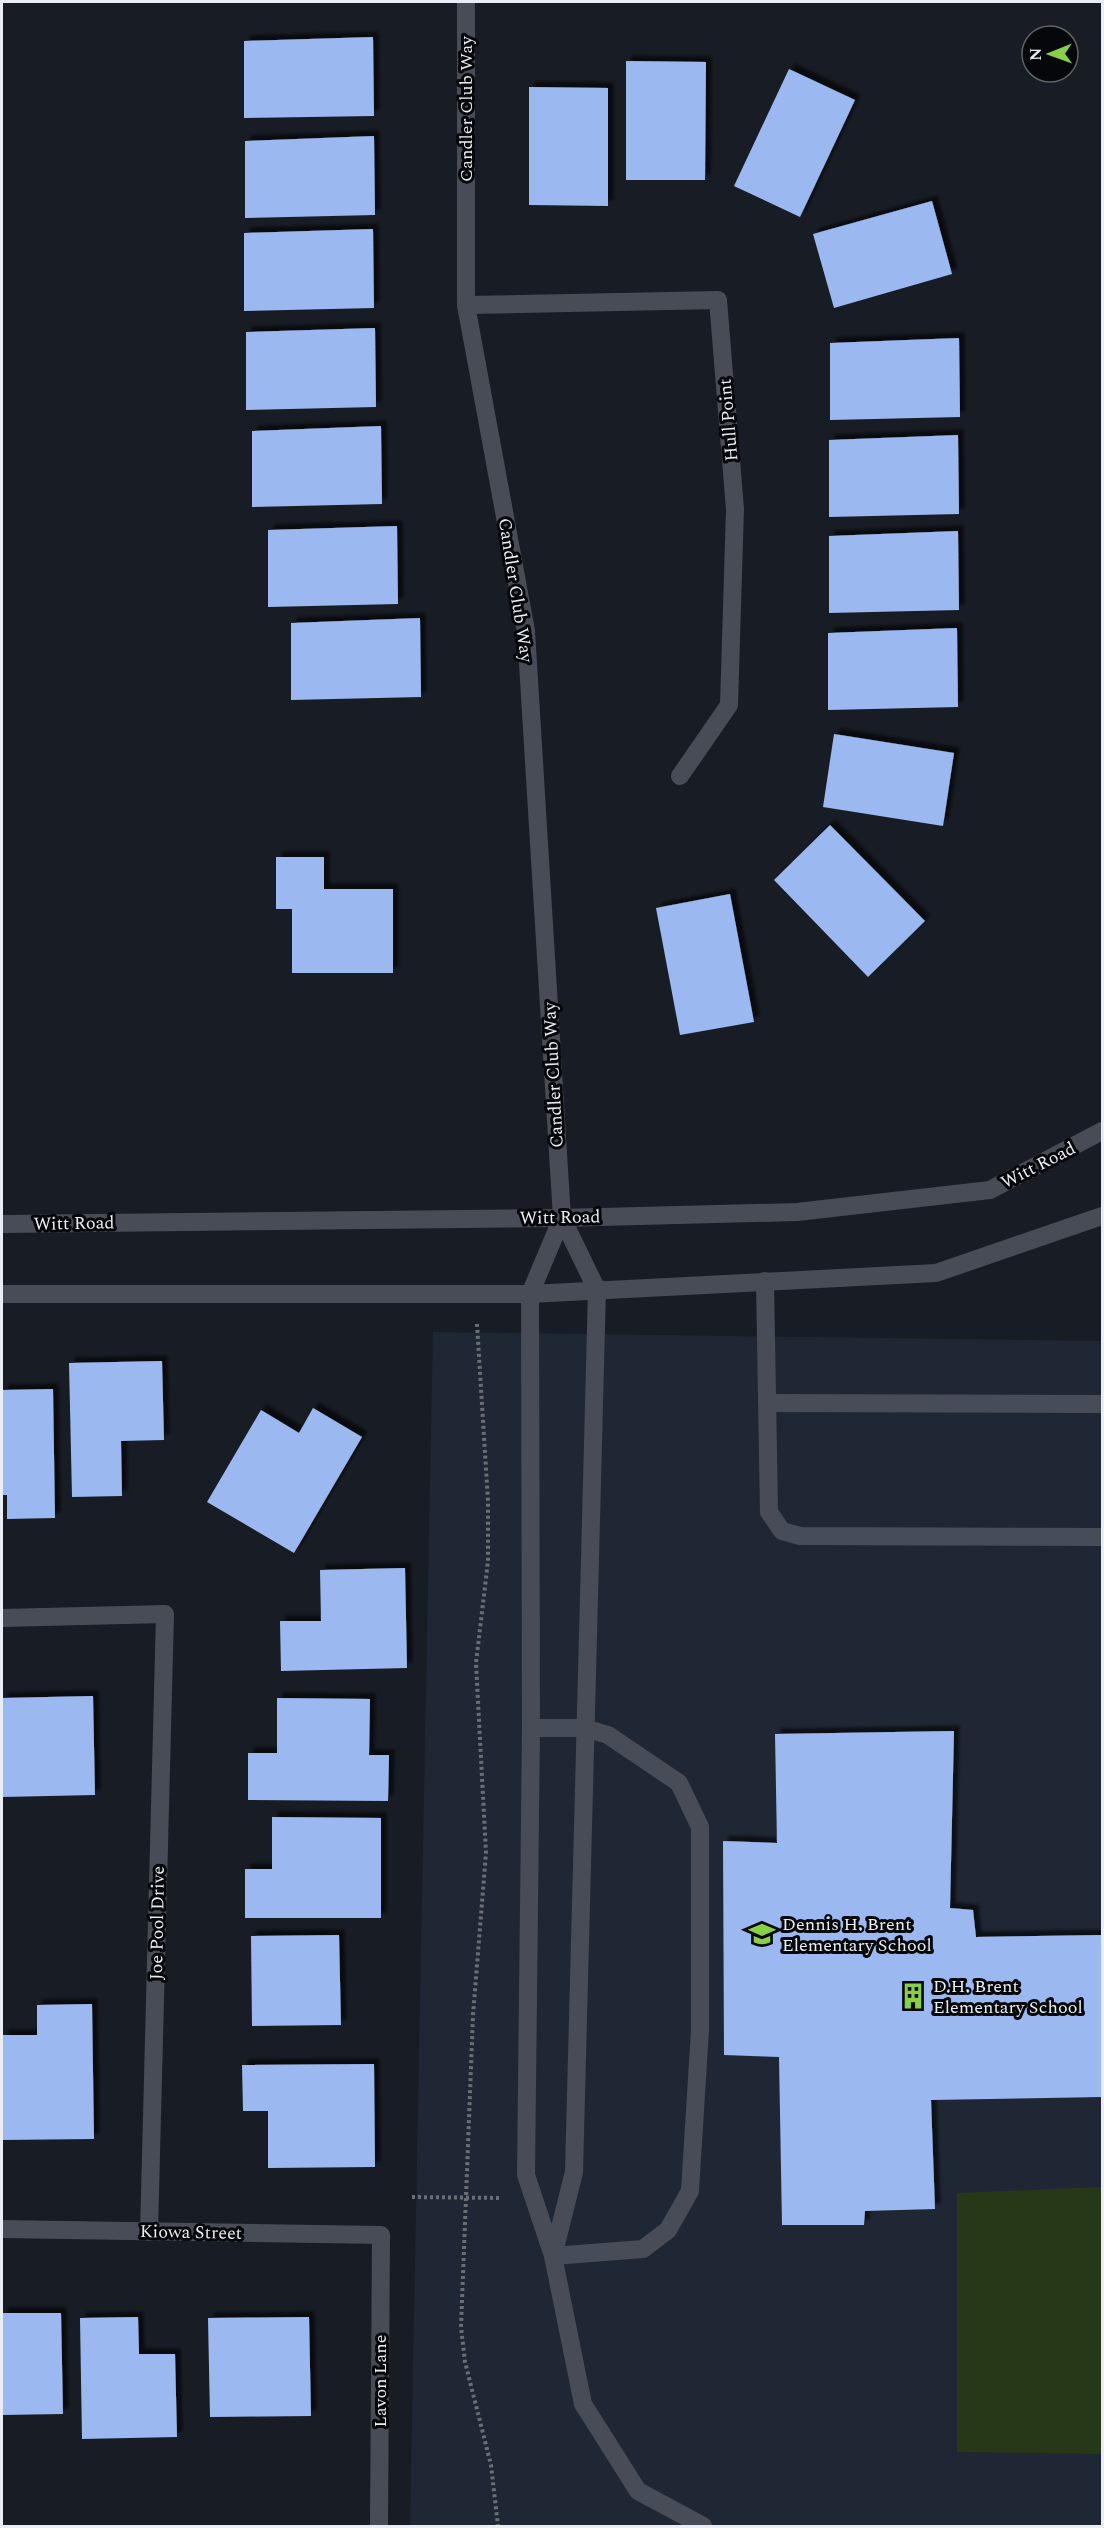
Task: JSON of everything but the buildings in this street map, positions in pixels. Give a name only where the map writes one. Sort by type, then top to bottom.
[{"type":"street","name":"Candler Club Way","points":[[466,2],[466,305],[526,631],[562,1218]]},
{"type":"street","name":"Hull Point","points":[[466,305],[718,300],[735,509],[729,705],[680,776]]},
{"type":"street","name":"Witt Road","points":[[2,1224],[562,1218],[797,1212],[990,1190],[1102,1131]]},
{"type":"street","points":[[2,1294],[530,1294],[936,1273],[1102,1216]]},
{"type":"street","points":[[553,2256],[573,2172],[597,1290],[562,1218]]},
{"type":"street","points":[[562,1218],[530,1294],[531,1728],[526,2175],[553,2256],[583,2404],[638,2491],[703,2526]]},
{"type":"street","points":[[765,1281],[769,1512],[782,1531],[800,1536],[1102,1537]]},
{"type":"street","points":[[767,1403],[1102,1404]]},
{"type":"street","name":"Joe Pool Drive","points":[[2,1618],[165,1614],[149,2232]]},
{"type":"street","points":[[531,1728],[585,1728],[608,1735],[679,1783],[700,1827],[699,2053],[690,2191],[668,2230],[643,2249],[553,2256]]},
{"type":"street","name":"Kiowa Street","points":[[2,2229],[381,2235]]},
{"type":"street","name":"Lavon Lane","points":[[379,2526],[381,2235]]},
{"type":"path","points":[[477,1316],[488,1501],[488,1561],[476,1663],[486,1853],[473,2015],[461,2328],[465,2362],[491,2464],[498,2526]]},
{"type":"path","points":[[412,2197],[506,2198]]},
{"type":"shaded area","name":"Dennis H. Brent Elementary School","points":[[433,1332],[1102,1341],[1102,2526],[410,2526]]},
{"type":"green space","points":[[1102,2187],[1102,2454],[957,2452],[957,2193]]},
{"type":"place","name":"Dennis H. Brent Elementary School","points":[[762,1934]]},
{"type":"place","name":"D.H. Brent Elementary School","points":[[913,1996]]}]
